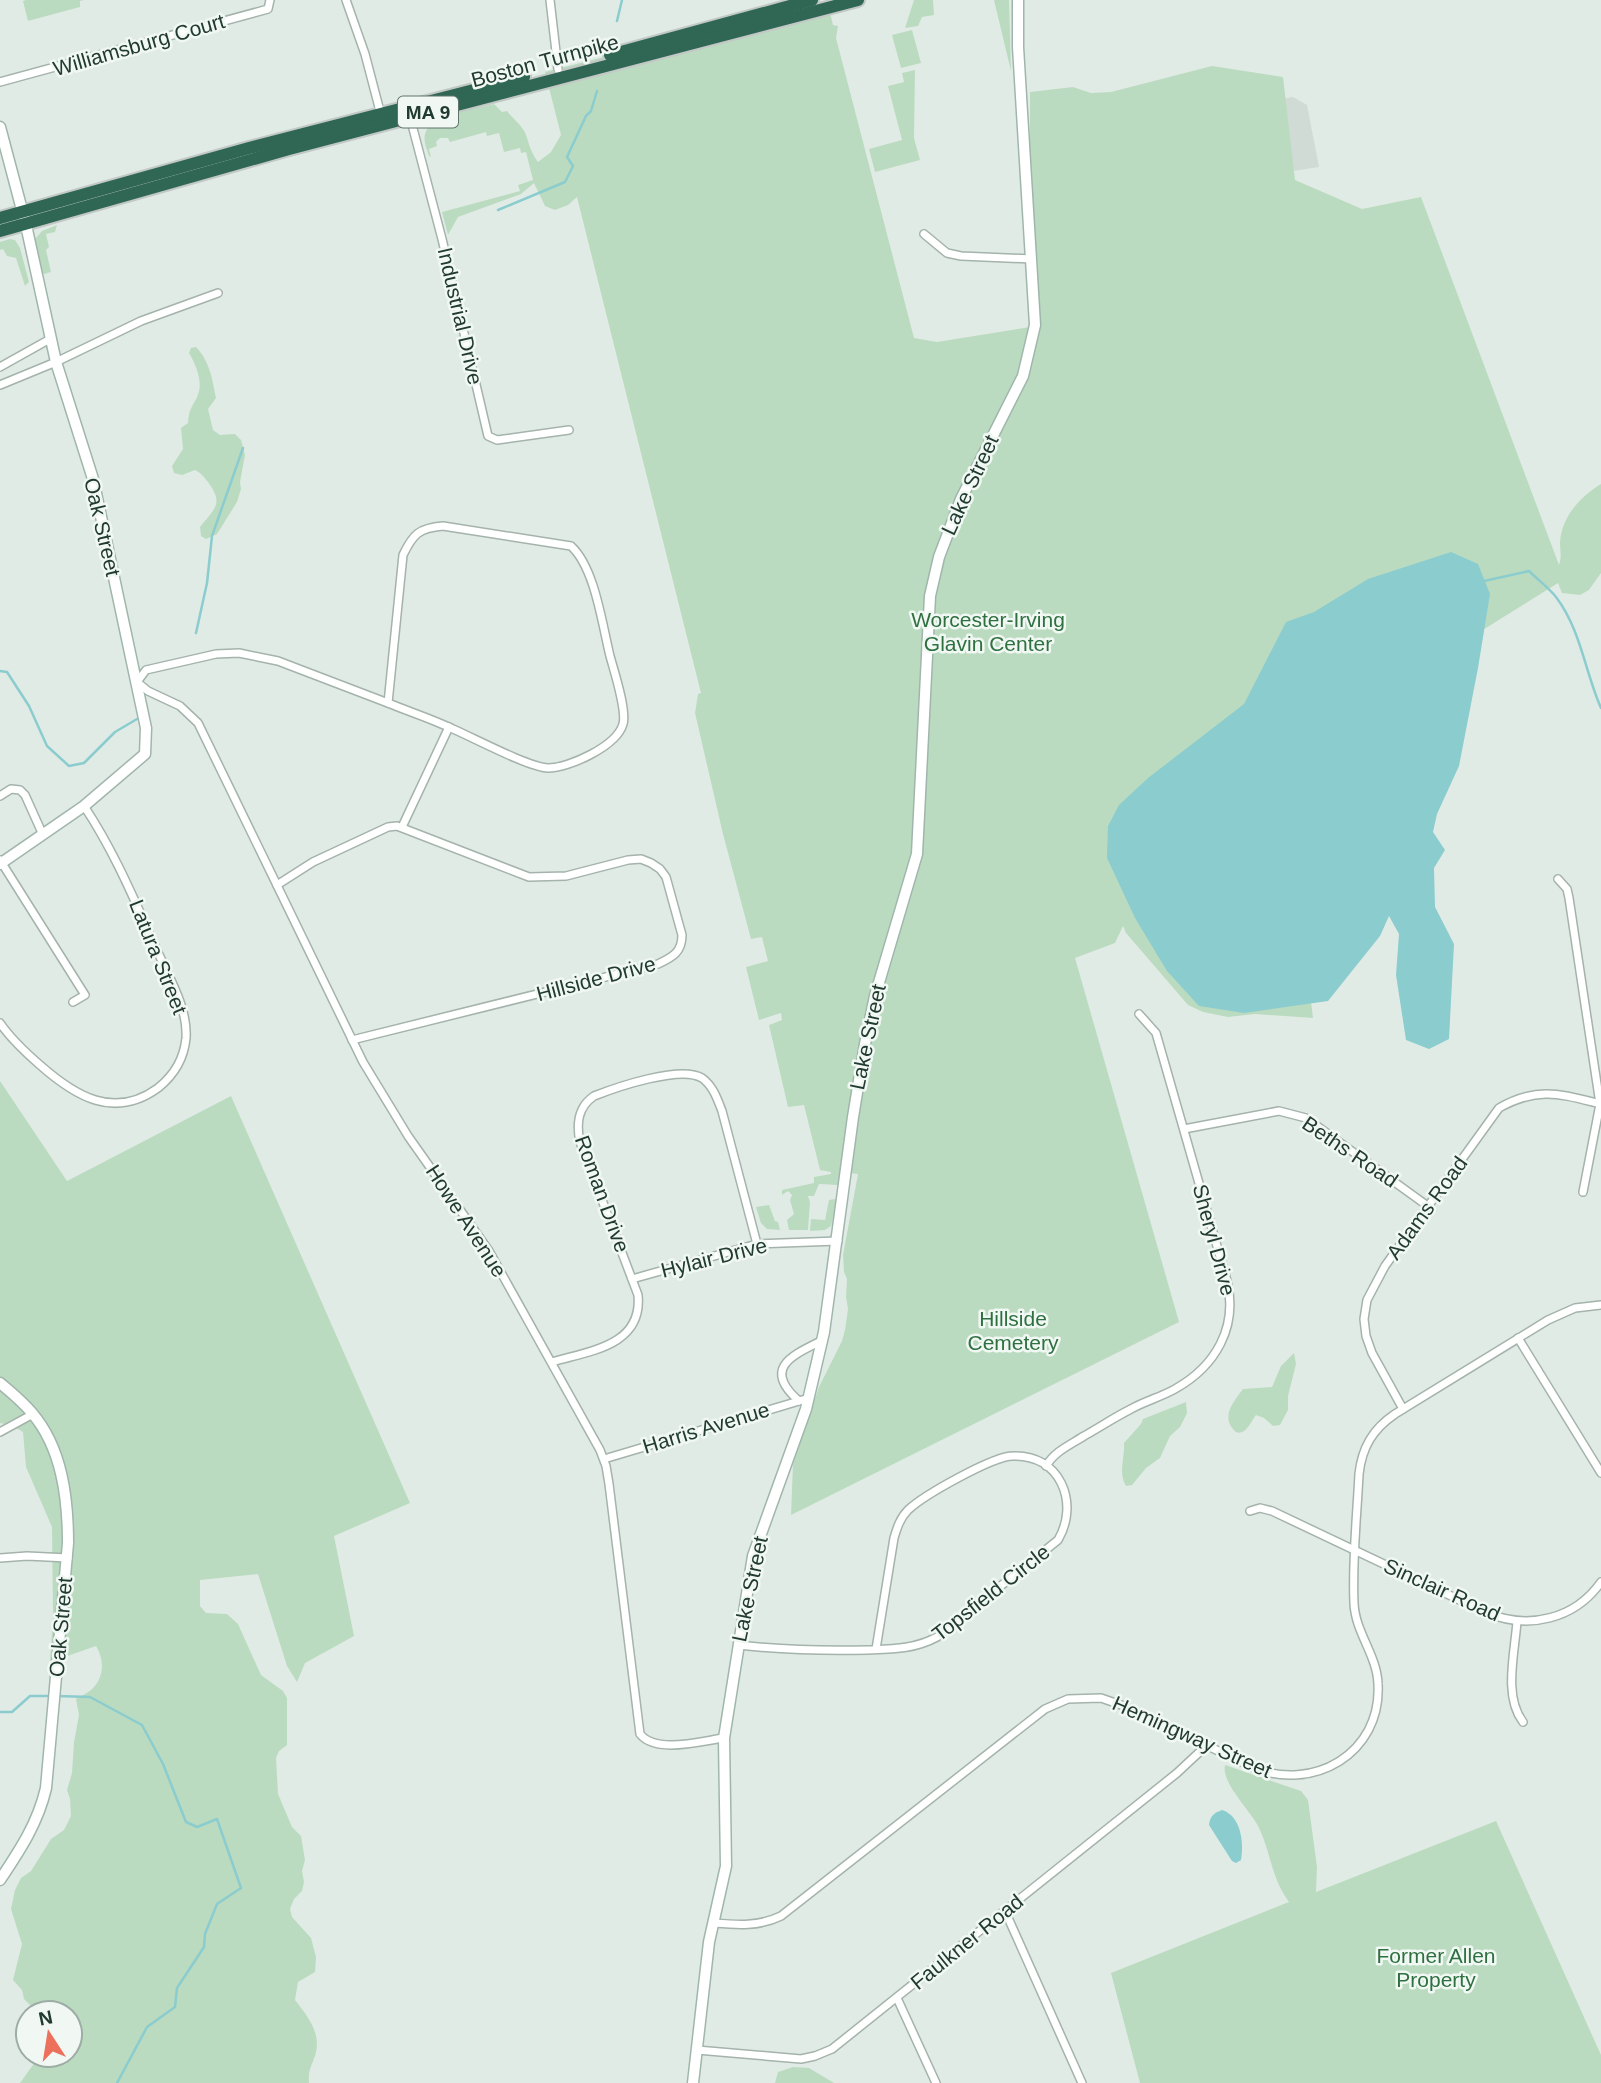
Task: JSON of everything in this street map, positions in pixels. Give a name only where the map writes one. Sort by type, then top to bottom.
[{"type":"highway","name":"Boston Turnpike","points":[[0,218],[812,0]]},
{"type":"highway","name":"Boston Turnpike","points":[[0,231],[410,117],[858,0]]},
{"type":"main road","name":"Lake Street","points":[[693,2083],[713,1923],[726,1866],[724,1738],[753,1556],[823,1339],[865,1044],[875,996],[917,854],[930,596],[939,557],[951,523],[1023,376],[1029,359],[1035,321],[1018,47],[1018,0]]},
{"type":"main road","name":"Oak Street","points":[[0,127],[26,225],[55,362],[93,480],[146,728],[145,754],[84,806],[1,862]]},
{"type":"main road","name":"Oak Street","points":[[0,1383],[33,1413],[51,1444],[65,1484],[68,1511],[68,1558],[46,1788],[41,1811],[33,1829],[0,1880]]},
{"type":"street","name":"Williamsburg Court","points":[[0,82],[268,9],[270,0]]},
{"type":"street","points":[[346,0],[365,54],[381,115]]},
{"type":"street","points":[[550,0],[558,69]]},
{"type":"street","name":"Industrial Drive","points":[[410,117],[442,239],[488,436],[496,440],[569,430]]},
{"type":"street","points":[[924,234],[947,253],[1032,260]]},
{"type":"street","points":[[0,385],[141,321],[218,293]]},
{"type":"street","points":[[0,367],[50,339]]},
{"type":"street","points":[[137,682],[146,670],[216,654],[239,653],[278,661],[449,727],[522,760],[548,768],[583,759],[612,742],[624,724],[621,696],[590,579],[581,555],[571,546],[443,526],[428,527],[411,538],[404,555],[388,703]]},
{"type":"street","name":"Howe Avenue","points":[[137,682],[148,691],[180,706],[198,723],[352,1040],[391,1110],[489,1251],[604,1459],[640,1734],[648,1742],[663,1745],[724,1738]]},
{"type":"street","points":[[277,885],[313,862],[388,827],[402,827],[449,727]]},
{"type":"street","points":[[0,796],[11,789],[20,790],[25,795],[43,835]]},
{"type":"street","name":"Latura Street","points":[[0,1023],[22,1049],[58,1081],[94,1101],[118,1103],[147,1094],[167,1079],[180,1060],[186,1031],[177,998],[118,863],[84,806]]},
{"type":"street","name":"Hillside Drive","points":[[352,1040],[658,964],[678,952],[682,944],[670,887],[660,869],[651,863],[641,859],[628,860],[566,876],[529,877],[402,827]]},
{"type":"street","points":[[1,862],[85,995],[73,1002]]},
{"type":"street","points":[[1558,879],[1567,888],[1569,898],[1600,1104],[1584,1192]]},
{"type":"street","name":"Sheryl Drive","points":[[1046,1466],[1058,1452],[1130,1409],[1175,1389],[1190,1379],[1215,1353],[1229,1325],[1231,1296],[1184,1129],[1156,1033],[1139,1014]]},
{"type":"street","name":"Roman Drive","points":[[552,1362],[613,1343],[626,1334],[635,1321],[638,1308],[638,1295],[582,1150],[578,1133],[578,1119],[582,1107],[591,1098],[680,1073],[693,1074],[706,1082],[714,1091],[722,1111],[757,1244]]},
{"type":"street","name":"Adams Road","points":[[1403,1409],[1372,1353],[1366,1336],[1364,1319],[1371,1288],[1499,1108],[1517,1098],[1550,1092],[1600,1104]]},
{"type":"street","name":"Beths Road","points":[[1184,1129],[1279,1111],[1306,1118],[1429,1207]]},
{"type":"street","name":"Hylair Drive","points":[[632,1279],[757,1244],[838,1241]]},
{"type":"street","name":"Hemingway Street","points":[[713,1923],[748,1925],[768,1922],[781,1916],[1045,1709],[1068,1699],[1083,1696],[1101,1698],[1124,1706],[1263,1772],[1297,1777],[1319,1772],[1338,1763],[1360,1742],[1375,1712],[1378,1685],[1374,1663],[1355,1615],[1359,1474],[1362,1456],[1374,1432],[1403,1409],[1566,1311],[1601,1305]]},
{"type":"street","points":[[1518,1338],[1601,1474]]},
{"type":"street","points":[[804,1399],[782,1377],[782,1369],[793,1356],[823,1339]]},
{"type":"street","name":"Harris Avenue","points":[[604,1459],[804,1399]]},
{"type":"street","points":[[0,1432],[33,1413]]},
{"type":"street","points":[[876,1649],[894,1538],[898,1524],[906,1513],[917,1503],[993,1460],[1021,1456],[1046,1466]]},
{"type":"street","name":"Topsfield Circle","points":[[738,1644],[804,1651],[876,1649],[917,1646],[937,1637],[1052,1547],[1066,1523],[1068,1505],[1059,1479],[1046,1466]]},
{"type":"street","name":"Sinclair Road","points":[[1250,1511],[1260,1508],[1272,1511],[1487,1613],[1517,1621],[1537,1621],[1566,1612],[1584,1601],[1601,1582]]},
{"type":"street","points":[[0,1558],[68,1558]]},
{"type":"street","points":[[1517,1621],[1511,1696],[1516,1713],[1523,1722]]},
{"type":"street","name":"Faulkner Road","points":[[697,2050],[801,2059],[832,2049],[1177,1773],[1207,1745]]},
{"type":"street","points":[[1005,1911],[1082,2083]]},
{"type":"street","points":[[897,1998],[936,2083]]},
{"type":"shaded area","points":[[1293,97],[1307,105],[1319,167],[1266,175],[1250,104]]},
{"type":"green space","points":[[84,0],[80,1],[80,7],[28,21],[23,1]]},
{"type":"green space","name":"Worcester-Irving Glavin Center","points":[[827,0],[833,25],[838,26],[836,38],[914,338],[937,342],[1030,327],[1030,92],[1073,87],[1091,93],[1111,92],[1212,66],[1283,77],[1295,180],[1362,209],[1421,197],[1559,565],[1561,533],[1568,516],[1586,495],[1601,484],[1601,573],[1589,590],[1580,595],[1562,593],[1558,583],[1281,756],[1313,1018],[1255,1014],[1228,1017],[1203,1012],[1188,1005],[1126,933],[1123,926],[1115,943],[1075,958],[1179,1322],[791,1515],[793,1464],[819,1387],[845,1330],[848,1309],[843,1255],[858,1174],[840,1172],[838,1185],[819,1184],[814,1196],[808,1196],[808,1230],[789,1230],[787,1220],[794,1214],[790,1200],[792,1195],[788,1191],[782,1195],[782,1190],[814,1183],[814,1177],[831,1172],[820,1170],[804,1105],[788,1107],[769,1025],[782,1020],[781,1013],[759,1020],[746,967],[768,961],[762,937],[751,939],[723,834],[695,713],[698,694],[701,693],[577,197],[568,205],[555,210],[545,206],[534,183],[521,194],[458,217],[448,235],[442,212],[520,191],[518,185],[533,180],[526,152],[521,153],[520,148],[504,152],[499,133],[487,136],[486,132],[450,142],[448,138],[440,138],[436,142],[437,146],[429,149],[431,157],[426,148],[425,134],[429,127],[444,117],[494,104],[502,112],[507,111],[523,129],[538,162],[551,152],[561,135],[545,72]]},
{"type":"green space","points":[[914,0],[933,0],[934,15],[922,17],[918,26],[905,28]]},
{"type":"green space","points":[[994,0],[1009,0],[1011,71]]},
{"type":"green space","points":[[912,30],[921,63],[901,68],[892,35]]},
{"type":"green space","points":[[915,70],[914,138],[920,160],[875,172],[869,149],[902,140],[888,86],[904,82],[902,73]]},
{"type":"green space","points":[[57,225],[55,232],[46,234],[51,272],[44,274],[41,272],[35,239],[42,231]]},
{"type":"green space","points":[[15,240],[20,248],[29,282],[25,286],[16,258],[7,256],[3,249],[0,250],[0,242]]},
{"type":"green space","points":[[196,347],[207,364],[216,398],[208,409],[213,430],[220,435],[235,434],[241,440],[245,455],[237,502],[217,534],[206,539],[201,536],[200,527],[216,506],[213,489],[197,471],[182,475],[174,473],[172,466],[183,449],[181,428],[188,423],[199,391],[199,376],[189,353],[191,348]]},
{"type":"green space","points":[[0,1081],[67,1181],[231,1096],[410,1503],[334,1536],[354,1636],[305,1663],[297,1682],[287,1666],[258,1574],[200,1580],[200,1606],[206,1613],[227,1614],[238,1624],[261,1675],[283,1691],[287,1698],[287,1745],[279,1751],[276,1758],[278,1794],[292,1827],[301,1836],[305,1860],[302,1891],[294,1899],[290,1909],[292,1917],[311,1938],[316,1957],[315,1972],[298,1982],[295,2000],[305,2013],[317,2040],[309,2083],[20,2083],[30,2069],[84,2069],[84,1999],[24,1999],[22,1990],[13,1980],[22,1944],[11,1909],[21,1878],[31,1871],[51,1839],[64,1830],[71,1816],[67,1790],[72,1773],[79,1715],[76,1699],[95,1686],[101,1675],[102,1663],[96,1646],[50,1662],[53,1616],[52,1527],[26,1467],[23,1432],[0,1423]]},
{"type":"green space","points":[[835,1199],[837,1202],[831,1226],[825,1230],[810,1231],[811,1219],[825,1220],[829,1200]]},
{"type":"green space","points":[[769,1205],[780,1230],[767,1229],[761,1223],[756,1207]]},
{"type":"green space","points":[[1294,1353],[1296,1364],[1288,1396],[1288,1410],[1280,1425],[1273,1426],[1256,1415],[1244,1431],[1236,1432],[1228,1418],[1240,1393],[1243,1389],[1272,1387],[1281,1366]]},
{"type":"green space","points":[[1186,1402],[1187,1413],[1180,1427],[1170,1436],[1160,1458],[1146,1468],[1132,1485],[1126,1486],[1122,1470],[1124,1443],[1143,1419]]},
{"type":"green space","name":"Former Allen Property","points":[[1225,1765],[1301,1791],[1308,1800],[1317,1867],[1316,1892],[1496,1821],[1601,2055],[1601,2083],[1140,2083],[1111,1973],[1289,1902],[1278,1884],[1258,1826],[1227,1780]]},
{"type":"green space","points":[[793,2067],[809,2068],[834,2083],[775,2083],[778,2072]]},
{"type":"water","points":[[1451,552],[1478,564],[1490,594],[1459,766],[1437,814],[1433,832],[1445,850],[1434,868],[1435,907],[1454,944],[1449,1039],[1429,1049],[1406,1040],[1396,975],[1399,934],[1389,916],[1380,936],[1328,1001],[1244,1013],[1199,1006],[1167,971],[1135,918],[1107,858],[1108,826],[1119,805],[1148,778],[1244,704],[1286,622],[1314,612],[1368,579]]},
{"type":"water","points":[[1222,1810],[1233,1818],[1240,1830],[1242,1853],[1241,1860],[1236,1863],[1232,1861],[1209,1825],[1213,1815]]},
{"type":"waterway","points":[[617,21],[622,0]]},
{"type":"waterway","points":[[498,210],[565,182],[573,166],[567,157],[586,116],[591,111],[597,91]]},
{"type":"waterway","points":[[196,633],[207,583],[212,536],[243,448]]},
{"type":"waterway","points":[[1484,581],[1529,571],[1553,594],[1577,637],[1601,708]]},
{"type":"waterway","points":[[0,671],[7,672],[29,706],[47,746],[69,766],[84,763],[115,732],[137,719]]},
{"type":"waterway","points":[[0,1712],[12,1712],[30,1696],[50,1696]]},
{"type":"waterway","points":[[57,1696],[90,1697],[142,1725],[163,1764],[186,1822],[197,1827],[217,1819],[241,1888],[217,1904],[205,1934],[204,1947],[177,1988],[175,2007],[147,2027],[117,2083]]},
{"type":"park label","name":"Hillside Cemetery","points":[[1013,1331]]}]
